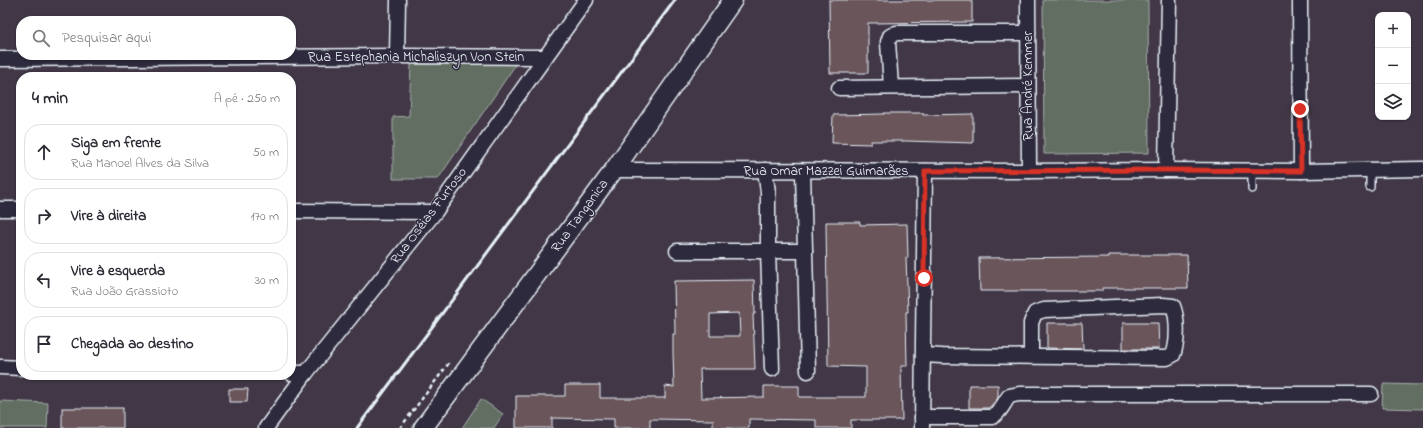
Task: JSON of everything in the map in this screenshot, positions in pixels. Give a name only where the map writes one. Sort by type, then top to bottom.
[{"type":"street","points":[[397,56],[398,0]]},
{"type":"street","name":"Rua Oséias Furtoso","points":[[266,428],[306,373],[435,212],[586,0]]},
{"type":"street","name":"Rua Tanganica","points":[[423,428],[614,170],[733,0]]},
{"type":"street","name":"Rua André Kemmer","points":[[1028,0],[1029,171]]},
{"type":"street","points":[[1166,170],[1169,0]]},
{"type":"street","points":[[1300,0],[1301,171]]},
{"type":"street","points":[[891,88],[888,42],[890,36],[896,33],[1028,33]]},
{"type":"street","name":"Rua Estephania Michaliszyn Von Stein","points":[[296,57],[545,57]]},
{"type":"street","name":"Rua Estephania Michaliszyn Von Stein","points":[[0,58],[16,58]]},
{"type":"street","points":[[839,88],[1028,86]]},
{"type":"street","name":"Rua Omar Mazzei Guimarães","points":[[614,170],[1301,171],[1423,169]]},
{"type":"street","points":[[765,170],[768,192],[768,251],[772,369]]},
{"type":"street","points":[[804,171],[808,371]]},
{"type":"street","points":[[925,171],[922,423],[992,417],[998,414],[1003,403],[1009,396],[1019,394],[1371,394]]},
{"type":"street","points":[[0,209],[16,209]]},
{"type":"street","points":[[296,211],[435,212]]},
{"type":"street","points":[[677,251],[805,251]]},
{"type":"street","points":[[923,354],[942,356],[1031,357],[1167,358],[1173,355],[1176,348],[1176,314],[1173,306],[1164,305],[1044,310],[1035,313],[1031,324],[1031,357]]},
{"type":"street","points":[[0,367],[16,368]]},
{"type":"street","points":[[296,372],[306,373]]},
{"type":"lane","points":[[1252,170],[1252,189]]},
{"type":"lane","points":[[1370,170],[1370,187]]},
{"type":"green space","points":[[1043,0],[1148,0],[1149,153],[1044,154]]},
{"type":"green space","points":[[411,64],[516,64],[438,179],[393,179],[393,117],[409,116]]},
{"type":"green space","points":[[1383,384],[1423,385],[1423,409],[1382,408]]},
{"type":"green space","points":[[481,399],[503,414],[494,428],[462,428]]},
{"type":"green space","points":[[0,401],[48,403],[47,428],[0,428]]},
{"type":"building","points":[[829,0],[972,0],[972,22],[868,23],[868,73],[830,73]]},
{"type":"building","points":[[923,113],[923,115],[973,114],[973,143],[871,141],[871,144],[832,143],[833,115]]},
{"type":"building","points":[[826,222],[860,222],[860,225],[907,224],[907,366],[901,366],[902,420],[851,420],[851,428],[816,428],[816,420],[749,419],[749,428],[713,428],[713,420],[650,419],[650,428],[614,428],[614,419],[552,418],[552,428],[516,428],[516,396],[565,396],[565,385],[600,385],[600,398],[665,398],[665,386],[674,387],[674,281],[754,280],[755,314],[753,314],[755,369],[700,369],[701,398],[764,397],[764,386],[799,386],[799,397],[866,397],[866,367],[828,366]],"holes":[[[739,313],[740,336],[710,336],[710,314]]]},
{"type":"building","points":[[1108,255],[1187,255],[1188,288],[1102,288],[1102,291],[980,291],[979,258],[1108,257]]},
{"type":"building","points":[[1047,323],[1082,323],[1083,349],[1047,348]]},
{"type":"building","points":[[1123,323],[1158,323],[1159,349],[1123,349]]},
{"type":"building","points":[[969,385],[998,385],[998,398],[989,408],[969,408]]},
{"type":"building","points":[[229,389],[248,389],[247,402],[229,402]]},
{"type":"building","points":[[62,408],[123,408],[123,428],[62,428]]},
{"type":"railway","points":[[357,428],[675,0]]},
{"type":"route","points":[[924,278],[925,171],[1301,171],[1300,109]]}]
